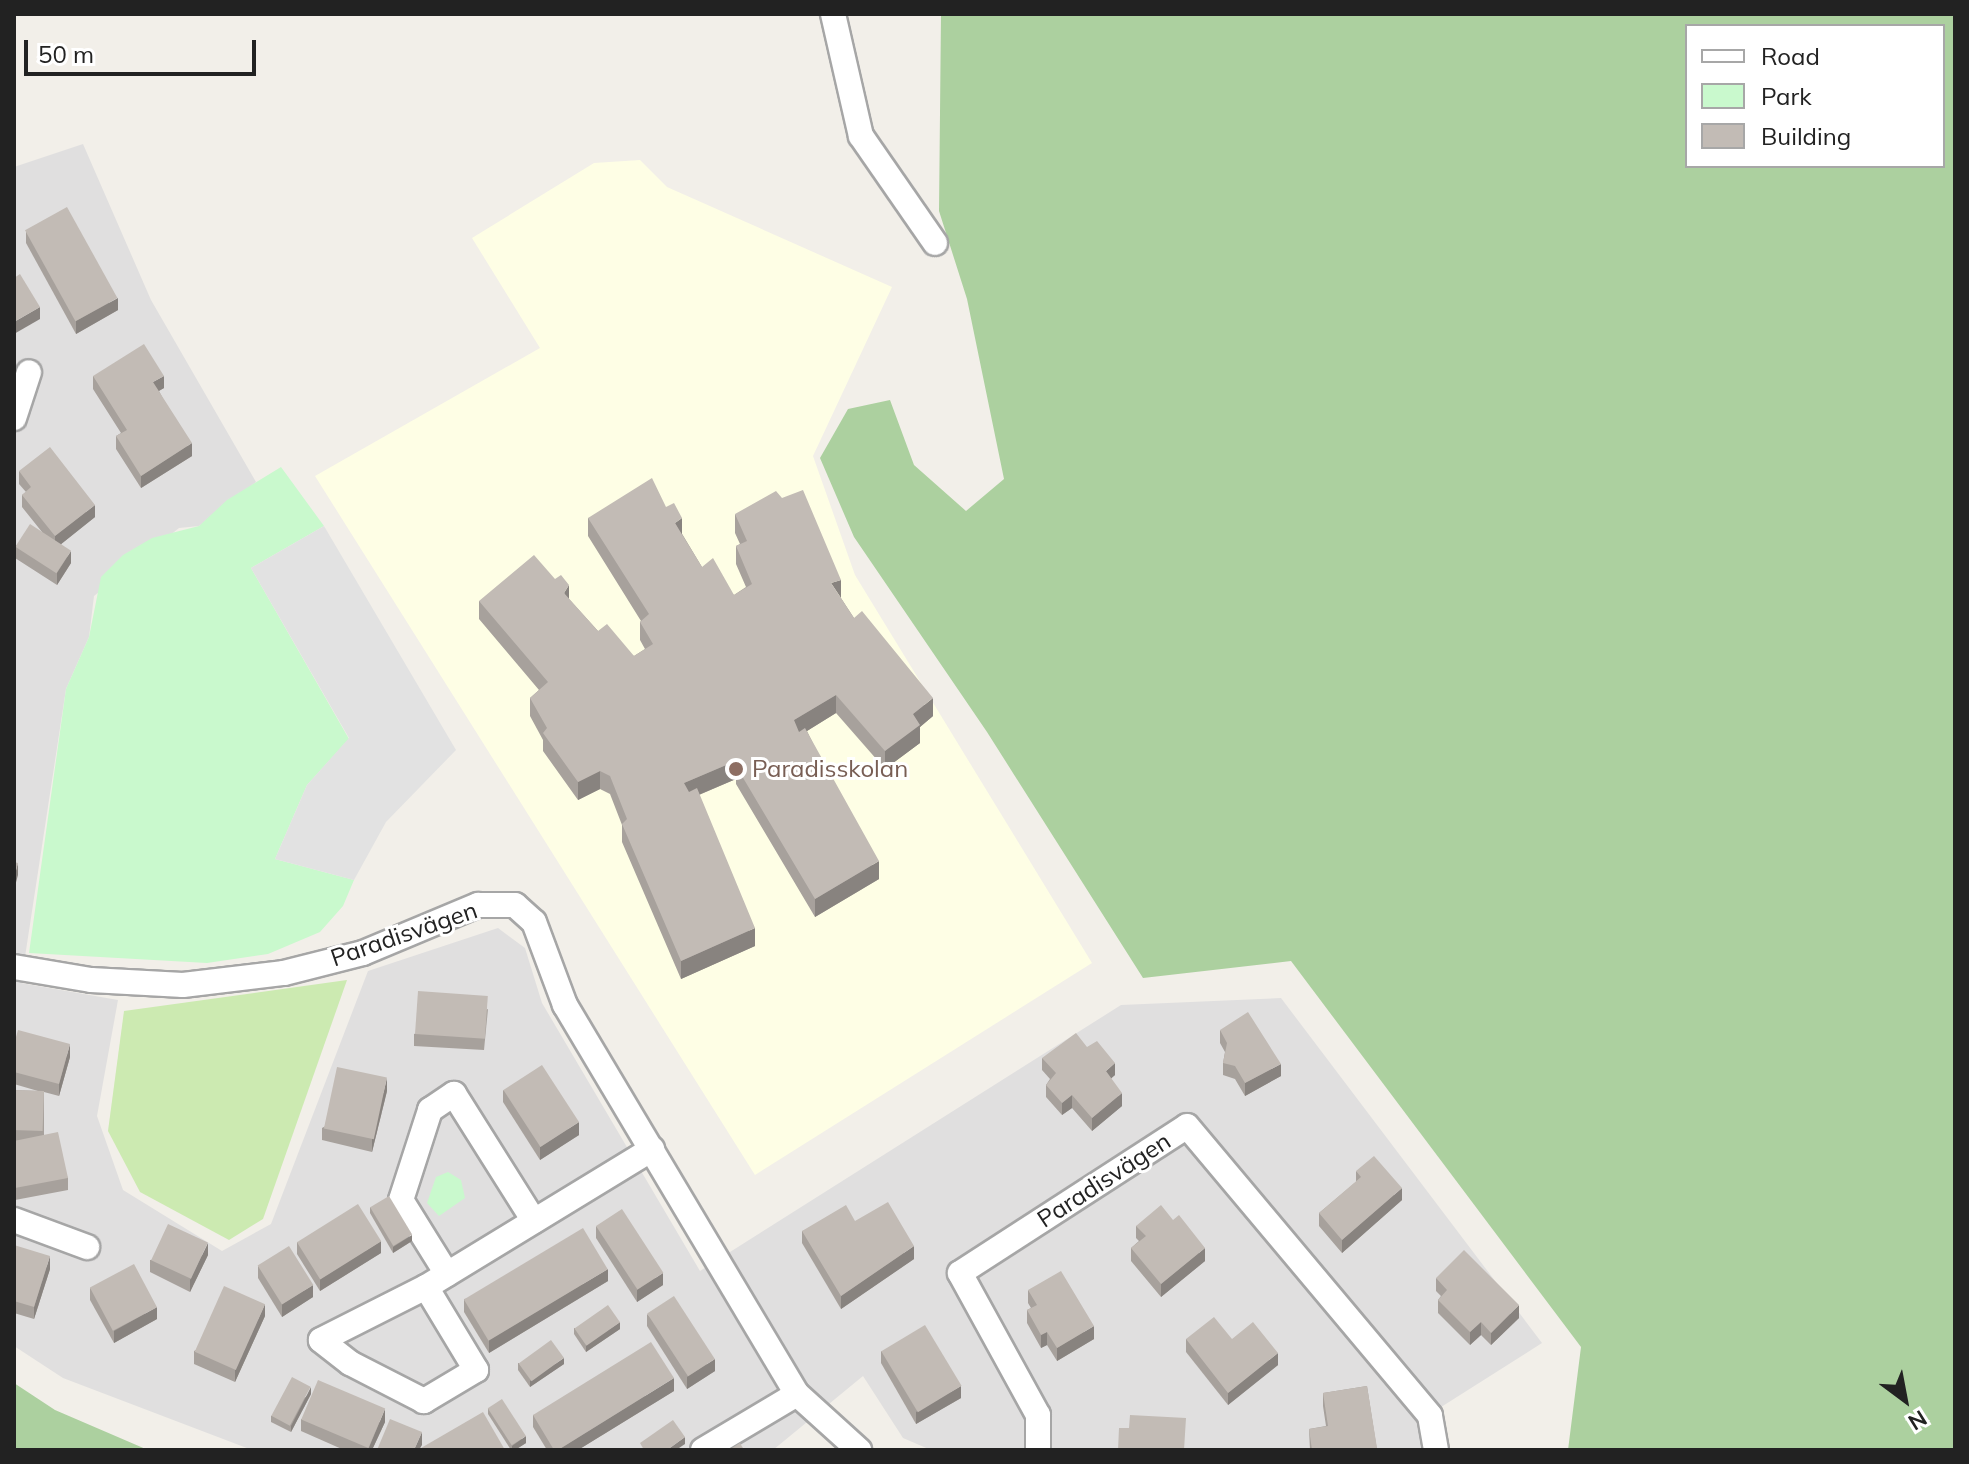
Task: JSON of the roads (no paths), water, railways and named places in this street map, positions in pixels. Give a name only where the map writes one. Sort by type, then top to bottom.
[{"type":"street","points":[[833,14],[861,136],[935,243]]},
{"type":"street","points":[[14,418],[29,372]]},
{"type":"street","name":"Paradisvägen","points":[[14,967],[91,980],[183,985],[284,973],[363,953],[478,905],[515,905],[534,922],[565,1005],[797,1394],[859,1450]]},
{"type":"street","points":[[447,1274],[401,1200],[430,1110],[454,1094],[534,1221]]},
{"type":"street","name":"Paradisvägen","points":[[1038,1450],[1038,1415],[960,1273],[1187,1126],[1430,1416],[1436,1450]]},
{"type":"street","points":[[426,1287],[476,1370],[424,1401],[350,1363],[321,1340],[426,1287],[652,1149]]},
{"type":"street","points":[[14,1220],[87,1247]]},
{"type":"street","points":[[703,1450],[797,1394]]},
{"type":"place","name":"Paradisskolan","points":[[736,769]]}]
